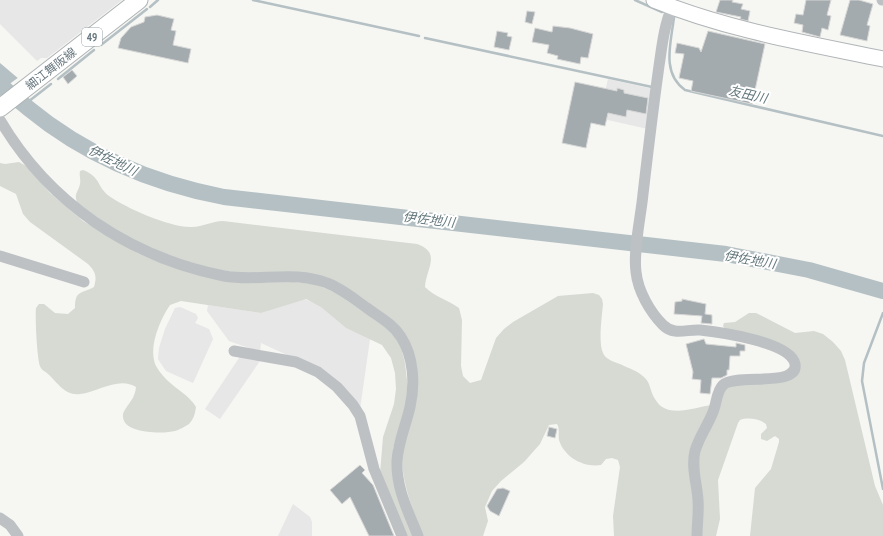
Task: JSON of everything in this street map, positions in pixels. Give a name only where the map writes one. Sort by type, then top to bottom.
[{"type":"main road","name":"細江舞阪線","points":[[1,111],[44,74],[139,0]]},
{"type":"street","points":[[697,536],[698,503],[694,459],[699,440],[714,410],[720,388],[732,380],[783,378],[792,372],[795,367],[795,362],[780,349],[756,340],[699,330],[677,332],[667,329],[656,317],[644,298],[636,277],[635,262],[656,87],[666,19],[663,3],[738,28],[883,59]]},
{"type":"street","points":[[1,111],[25,158],[54,189],[86,217],[122,240],[160,258],[224,276],[241,278],[304,277],[328,283],[348,295],[393,327],[406,346],[412,371],[412,399],[400,441],[397,468],[402,495],[418,536]]},
{"type":"street","points":[[0,256],[84,282]]},
{"type":"street","points":[[234,352],[296,362],[318,372],[337,387],[353,405],[360,416],[376,476],[402,536]]},
{"type":"street","points":[[0,518],[10,526],[18,536]]},
{"type":"shaded area","points":[[0,0],[122,0],[47,58],[41,58],[37,61],[0,24]]},
{"type":"shaded area","points":[[0,63],[26,85],[0,100]]},
{"type":"shaded area","points":[[608,79],[653,89],[648,129],[599,118]]},
{"type":"shaded area","points":[[19,162],[26,166],[50,193],[83,221],[139,254],[159,262],[223,280],[241,283],[293,282],[315,284],[336,293],[384,326],[394,336],[401,347],[405,363],[408,389],[405,407],[393,449],[413,536],[407,536],[380,473],[383,437],[394,404],[396,389],[395,373],[391,358],[382,345],[346,328],[321,307],[306,299],[261,313],[181,301],[170,305],[157,331],[153,353],[155,363],[165,378],[190,399],[196,407],[191,422],[175,431],[145,432],[130,427],[125,423],[123,414],[133,397],[136,387],[129,384],[116,384],[80,394],[70,393],[62,388],[40,366],[36,328],[36,308],[39,304],[44,304],[55,313],[68,314],[75,308],[75,302],[78,295],[94,287],[96,277],[88,264],[30,222],[23,214],[16,194],[0,186],[0,163],[5,164]]},
{"type":"shaded area","points":[[83,170],[93,176],[105,193],[117,201],[161,221],[173,224],[196,227],[223,221],[417,244],[425,248],[429,252],[431,262],[425,287],[459,308],[462,320],[461,366],[463,376],[470,383],[481,380],[496,338],[504,329],[513,322],[558,296],[593,293],[599,295],[603,304],[601,342],[604,355],[610,360],[642,375],[648,382],[653,396],[660,405],[666,409],[680,411],[711,405],[725,386],[771,382],[797,361],[726,330],[723,326],[724,323],[735,322],[749,313],[756,313],[795,333],[814,331],[823,334],[841,351],[845,360],[875,486],[883,505],[883,536],[750,536],[755,488],[771,469],[779,439],[775,436],[767,441],[761,439],[761,434],[767,428],[766,424],[757,420],[743,419],[738,423],[718,480],[720,519],[716,536],[614,536],[613,516],[620,467],[618,460],[612,458],[606,459],[601,465],[588,465],[576,460],[565,452],[559,440],[559,430],[557,424],[549,425],[540,444],[524,462],[501,481],[492,491],[485,507],[488,521],[483,536],[423,536],[406,489],[402,459],[412,351],[341,284],[225,271],[202,266],[162,253],[124,236],[78,204],[76,196],[80,184],[80,171]]},
{"type":"shaded area","points":[[304,299],[319,305],[346,328],[370,339],[360,409],[322,371],[261,343],[260,352],[229,341],[207,311],[208,305],[261,313]]},
{"type":"shaded area","points":[[180,307],[196,314],[198,318],[195,323],[209,329],[213,339],[193,383],[166,371],[158,359],[159,348],[165,329],[175,308]]},
{"type":"shaded area","points":[[241,355],[262,358],[220,419],[205,409]]},
{"type":"shaded area","points":[[293,504],[310,517],[312,522],[312,536],[278,536]]},
{"type":"pier","points":[[19,77],[22,79],[0,96],[0,91]]},
{"type":"building","points":[[720,0],[733,0],[732,2],[743,4],[741,9],[750,11],[748,21],[740,19],[741,17],[716,12]]},
{"type":"building","points":[[806,0],[831,0],[827,15],[831,16],[828,30],[822,28],[820,37],[802,32],[803,25],[794,23],[796,14],[803,15]]},
{"type":"building","points":[[850,0],[859,0],[873,4],[867,25],[870,26],[867,41],[840,35]]},
{"type":"building","points":[[527,11],[535,12],[532,24],[525,22]]},
{"type":"building","points":[[157,15],[174,19],[171,30],[176,31],[173,45],[191,49],[188,63],[118,48],[121,38],[131,27],[144,22],[145,17]]},
{"type":"building","points":[[553,26],[570,28],[593,34],[588,58],[581,57],[580,64],[557,59],[558,56],[547,53],[549,45],[532,42],[535,28],[552,32]]},
{"type":"building","points":[[497,31],[508,33],[507,36],[512,37],[509,50],[494,47]]},
{"type":"building","points":[[708,31],[765,44],[752,104],[691,91],[693,81],[679,78],[684,54],[675,53],[677,43],[699,48],[701,52]]},
{"type":"building","points":[[72,70],[77,76],[68,84],[63,77]]},
{"type":"building","points":[[575,82],[617,91],[617,88],[624,90],[624,93],[648,98],[646,114],[627,110],[626,117],[608,113],[605,126],[591,123],[586,148],[562,143]]},
{"type":"building","points":[[682,299],[706,304],[705,314],[712,315],[712,324],[701,323],[702,316],[674,314],[675,302],[682,301]]},
{"type":"building","points":[[704,339],[706,344],[736,347],[736,343],[745,345],[745,351],[740,351],[740,356],[730,356],[727,375],[721,378],[712,378],[710,394],[700,393],[701,380],[692,379],[693,372],[686,344]]},
{"type":"building","points":[[549,427],[557,429],[555,438],[547,436]]},
{"type":"building","points":[[360,465],[365,470],[362,473],[373,485],[394,536],[369,536],[350,497],[342,504],[330,490]]},
{"type":"building","points":[[503,488],[510,491],[499,516],[490,511],[487,506],[497,489]]},
{"type":"waterway","points":[[150,7],[158,0]]},
{"type":"waterway","points":[[253,0],[419,36]]},
{"type":"waterway","name":"友田川","points":[[635,0],[662,12]]},
{"type":"waterway","points":[[101,45],[147,9]]},
{"type":"waterway","name":"友田川","points":[[674,17],[669,57],[670,66],[673,75],[685,90],[883,136]]},
{"type":"waterway","points":[[425,38],[652,87]]},
{"type":"waterway","points":[[58,79],[94,50]]},
{"type":"waterway","name":"伊佐地川","points":[[0,84],[28,108],[72,140],[120,165],[171,184],[197,191],[224,197],[726,254],[809,270],[883,291]]},
{"type":"waterway","points":[[24,105],[51,84]]},
{"type":"waterway","points":[[883,313],[864,363],[862,381],[883,489]]}]
